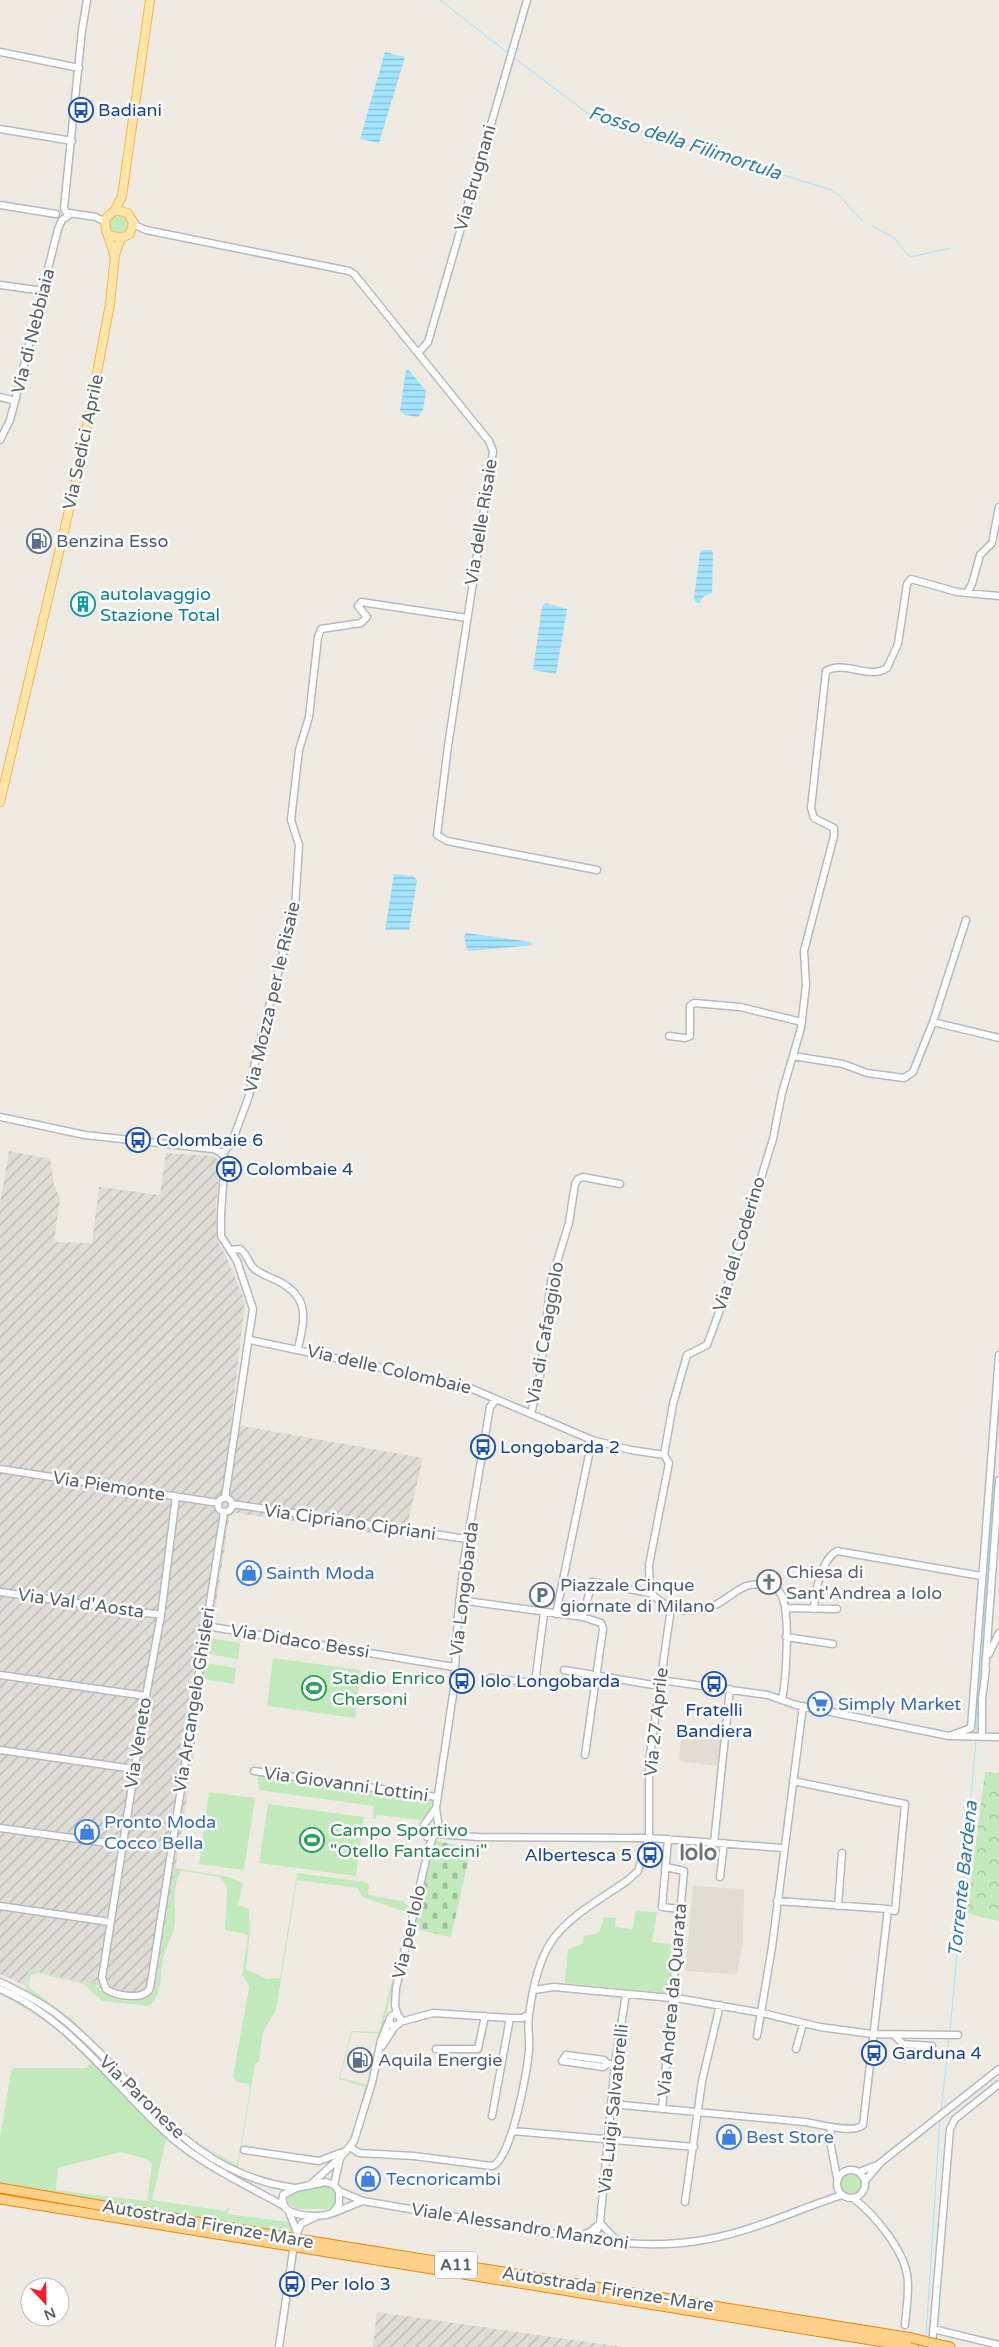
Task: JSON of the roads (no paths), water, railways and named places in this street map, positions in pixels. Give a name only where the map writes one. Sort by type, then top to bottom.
[{"type":"highway","name":"Autostrada Firenze-Mare","points":[[0,2188],[913,2344]]},
{"type":"highway","name":"Autostrada Firenze-Mare","points":[[0,2199],[913,2344],[950,2347]]},
{"type":"main road","points":[[110,235],[121,238],[132,231],[132,219],[125,211],[122,196],[150,0]]},
{"type":"main road","points":[[110,215],[122,196]]},
{"type":"main road","points":[[110,215],[125,211]]},
{"type":"main road","name":"Via Sedici Aprile","points":[[0,802],[79,468],[110,304],[114,255],[110,235],[106,229],[110,215]]},
{"type":"main road","name":"Via Sedici Aprile","points":[[114,255],[121,238]]},
{"type":"street","points":[[66,211],[87,0]]},
{"type":"street","name":"Via Brugnani","points":[[418,353],[428,342],[527,0]]},
{"type":"street","points":[[0,52],[79,68]]},
{"type":"street","points":[[0,129],[72,142]]},
{"type":"street","points":[[0,205],[56,214],[62,220]]},
{"type":"street","points":[[56,214],[58,209],[96,217],[110,215]]},
{"type":"street","name":"Via di Nebbiaia","points":[[0,440],[10,420],[62,220],[66,219],[66,211]]},
{"type":"street","name":"Via delle Risaie","points":[[132,219],[137,226],[146,230],[349,271],[354,274],[489,441],[493,450],[436,827],[437,835],[447,841],[597,870]]},
{"type":"street","name":"Via delle Risaie","points":[[132,231],[146,230]]},
{"type":"street","points":[[0,285],[44,292]]},
{"type":"street","points":[[0,397],[15,401]]},
{"type":"street","points":[[999,507],[992,543],[980,555],[972,584],[967,593],[999,596]]},
{"type":"street","name":"Via del Coderino","points":[[664,1455],[673,1404],[687,1355],[707,1345],[721,1307],[775,1130],[802,1022],[806,985],[804,951],[834,836],[834,828],[814,818],[811,808],[825,675],[829,670],[838,666],[877,672],[887,668],[898,644],[907,584],[911,579],[967,593]]},
{"type":"street","name":"Via Mozza per le Risaie","points":[[222,1154],[232,1142],[249,1096],[256,1056],[295,908],[299,845],[291,820],[299,750],[309,717],[318,637],[321,629],[361,623],[367,617],[358,606],[361,602],[467,618]]},
{"type":"street","points":[[793,1056],[843,1064],[867,1073],[904,1078],[914,1072],[933,1022],[966,920]]},
{"type":"street","points":[[669,1036],[685,1038],[690,1036],[690,1006],[694,1003],[740,1007],[802,1022]]},
{"type":"street","points":[[933,1022],[999,1038]]},
{"type":"street","points":[[0,1117],[79,1134],[213,1149],[222,1154],[226,1162],[220,1230],[224,1243],[230,1250],[244,1279],[253,1309],[250,1340],[225,1498],[218,1503],[219,1509],[224,1512],[230,1510],[232,1504],[225,1498]]},
{"type":"street","name":"Via di Cafaggiolo","points":[[531,1414],[540,1376],[551,1281],[569,1223],[575,1184],[583,1176],[620,1184]]},
{"type":"street","name":"Via delle Colombaie","points":[[230,1250],[240,1249],[245,1252],[253,1268],[283,1283],[297,1295],[302,1303],[304,1316],[298,1349],[463,1385],[592,1440],[631,1450],[664,1455]]},
{"type":"street","points":[[250,1340],[298,1349]]},
{"type":"street","points":[[949,1736],[971,1728],[999,1355]]},
{"type":"street","name":"Via Longobarda","points":[[436,1808],[424,1827],[432,1834],[438,1824],[437,1797],[454,1688],[459,1600],[467,1539],[479,1480],[490,1408],[495,1400]]},
{"type":"street","points":[[556,1614],[592,1440]]},
{"type":"street","points":[[650,1592],[649,1565],[654,1530],[669,1463],[664,1455]]},
{"type":"street","name":"Via Piemonte","points":[[0,1469],[218,1503]]},
{"type":"street","points":[[986,1672],[995,1576],[999,1480]]},
{"type":"street","name":"Via Veneto","points":[[106,1989],[102,1978],[134,1769],[161,1615],[176,1496]]},
{"type":"street","name":"Via Cipriano Cipriani","points":[[232,1504],[467,1539]]},
{"type":"street","name":"Via Arcangelo Ghisleri","points":[[106,1989],[138,1996],[146,1994],[150,1988],[224,1512]]},
{"type":"street","points":[[814,1609],[822,1574],[832,1555],[839,1550],[981,1576]]},
{"type":"street","points":[[583,1617],[592,1582],[650,1592],[671,1608],[694,1609],[712,1606],[745,1586],[769,1587],[779,1591],[785,1608],[786,1637],[782,1700]]},
{"type":"street","name":"Via Val d'Aosta","points":[[0,1592],[161,1615]]},
{"type":"street","points":[[459,1600],[583,1617],[598,1621],[603,1626],[585,1755]]},
{"type":"street","name":"Via 27 Aprile","points":[[349,2148],[364,2154],[414,2156],[492,2166],[500,2161],[514,2131],[529,2048],[528,2015],[542,1961],[551,1942],[563,1927],[638,1872],[649,1838],[649,1762],[671,1608]]},
{"type":"street","points":[[785,1608],[837,1609]]},
{"type":"street","points":[[491,1678],[534,1683],[544,1612]]},
{"type":"street","name":"Via Didaco Bessi","points":[[206,1626],[454,1667]]},
{"type":"street","points":[[982,1737],[982,1699],[986,1672],[990,1648],[999,1634]]},
{"type":"street","points":[[786,1637],[834,1644]]},
{"type":"street","points":[[564,1670],[768,1695],[803,1706],[949,1736],[999,1737]]},
{"type":"street","points":[[0,1675],[146,1696]]},
{"type":"street","points":[[714,1842],[730,1689]]},
{"type":"street","points":[[757,2036],[762,2013],[803,1706]]},
{"type":"street","points":[[0,1750],[134,1769]]},
{"type":"street","name":"Via Giovanni Lottini","points":[[254,1771],[437,1797]]},
{"type":"street","points":[[777,1901],[895,1910],[905,1804],[793,1781]]},
{"type":"street","points":[[428,1821],[438,1824],[450,1834]]},
{"type":"street","points":[[0,1828],[122,1845]]},
{"type":"street","points":[[432,1834],[478,1837],[649,1838],[783,1848]]},
{"type":"street","name":"Via per Iolo","points":[[310,2185],[341,2157],[349,2148],[360,2129],[381,2047],[381,2040],[390,2019],[392,1999],[432,1834]]},
{"type":"street","points":[[668,1839],[662,1907],[681,1909]]},
{"type":"street","points":[[720,1876],[724,1843]]},
{"type":"street","points":[[838,1906],[842,1853]]},
{"type":"street","name":"Via Andrea da Quarata","points":[[611,2104],[662,2109],[684,1871],[666,1867]]},
{"type":"street","points":[[0,1906],[110,1922]]},
{"type":"street","points":[[662,2109],[805,2122],[856,2129],[863,2125],[872,2034],[888,1909]]},
{"type":"street","name":"Via Paronese","points":[[0,1982],[31,1997],[70,2025],[163,2121],[192,2145],[249,2178],[274,2185],[296,2188]]},
{"type":"street","points":[[534,1990],[554,1987],[672,1998],[762,2013],[803,2024],[872,2034],[958,2035]]},
{"type":"street","name":"Via per Iolo","points":[[381,2047],[398,2021],[395,2006],[396,1988]]},
{"type":"street","name":"Via Paronese","points":[[0,1989],[27,2002],[61,2026],[178,2143],[284,2206],[289,2212]]},
{"type":"street","name":"Via Luigi Salvatorelli","points":[[598,2240],[595,2235],[600,2223],[615,2064],[626,1994]]},
{"type":"street","points":[[685,2202],[709,2044],[720,2005]]},
{"type":"street","points":[[390,2019],[398,2021],[424,2014],[510,2018],[522,2018],[528,2015]]},
{"type":"street","points":[[436,2049],[478,2049],[484,2016]]},
{"type":"street","points":[[492,2116],[510,2018]]},
{"type":"street","points":[[796,2049],[803,2024]]},
{"type":"street","points":[[894,2035],[903,2044],[932,2046]]},
{"type":"street","points":[[607,2064],[604,2060],[566,2055],[562,2061],[603,2067],[607,2064],[615,2064]]},
{"type":"street","points":[[585,2065],[586,2057]]},
{"type":"street","points":[[869,2211],[864,2190],[865,2181],[880,2163],[999,2070]]},
{"type":"street","points":[[934,2345],[950,2129],[954,2119],[999,2084]]},
{"type":"street","points":[[831,2127],[830,2141],[837,2188],[842,2195],[854,2198],[869,2211],[904,2262],[908,2280],[905,2325]]},
{"type":"street","points":[[514,2131],[609,2141],[694,2147]]},
{"type":"street","points":[[244,2150],[319,2161],[349,2148]]},
{"type":"street","name":"Via per Iolo","points":[[334,2185],[341,2157]]},
{"type":"street","points":[[834,2158],[850,2170],[859,2172],[880,2163]]},
{"type":"street","points":[[319,2161],[322,2166],[322,2174]]},
{"type":"street","points":[[837,2180],[842,2173],[850,2170]]},
{"type":"street","points":[[859,2172],[865,2181]]},
{"type":"street","points":[[284,2206],[283,2195],[296,2188],[326,2182],[334,2185],[339,2191],[339,2204],[330,2213]]},
{"type":"street","points":[[821,2202],[837,2188]]},
{"type":"street","points":[[854,2198],[864,2190]]},
{"type":"street","name":"Viale Alessandro Manzoni","points":[[339,2191],[363,2201],[576,2238],[619,2243],[666,2244],[719,2237],[756,2228],[842,2195]]},
{"type":"street","points":[[318,2216],[289,2212],[297,2233],[301,2224],[307,2219],[330,2213],[363,2201]]},
{"type":"street","points":[[576,2238],[590,2232],[600,2223],[619,2243]]},
{"type":"street","points":[[279,2347],[293,2251]]},
{"type":"street","points":[[934,2329],[999,2345]]},
{"type":"water","points":[[385,52],[405,57],[379,143],[360,139]]},
{"type":"water","points":[[408,369],[426,391],[423,410],[418,417],[405,415],[400,411],[406,370]]},
{"type":"water","points":[[703,550],[711,550],[713,553],[712,593],[704,596],[699,603],[695,602],[694,597],[700,553]]},
{"type":"water","points":[[546,603],[567,609],[556,674],[533,670],[542,606]]},
{"type":"water","points":[[394,874],[413,876],[417,880],[409,930],[385,930]]},
{"type":"water","points":[[466,933],[531,942],[533,945],[471,951],[467,949],[464,937]]},
{"type":"waterway","name":"Fosso della Filimortula","points":[[440,0],[508,53]]},
{"type":"waterway","name":"Fosso della Filimortula","points":[[513,57],[591,116],[832,190],[863,221]]},
{"type":"waterway","name":"Fosso della Filimortula","points":[[873,226],[894,238],[910,257],[951,248]]},
{"type":"waterway","name":"Torrente Bardena","points":[[976,1733],[999,1411]]},
{"type":"waterway","name":"Torrente Bardena","points":[[950,2032],[976,1740]]},
{"type":"waterway","name":"Torrente Bardena","points":[[941,2112],[949,2039]]},
{"type":"waterway","name":"Torrente Bardena","points":[[926,2336],[940,2118]]},
{"type":"place","name":"Badiani","points":[[81,110]]},
{"type":"place","name":"Benzina Esso","points":[[39,541]]},
{"type":"place","name":"autolavaggio Stazione Total","points":[[83,604]]},
{"type":"place","name":"Colombaie 6","points":[[138,1140]]},
{"type":"place","name":"Colombaie 4","points":[[229,1169]]},
{"type":"place","name":"Longobarda 2","points":[[483,1447]]},
{"type":"place","name":"Sainth Moda","points":[[249,1573]]},
{"type":"place","name":"Chiesa di Sant'Andrea a Iolo","points":[[769,1582]]},
{"type":"place","name":"Piazzale Cinque giornate di Milano","points":[[542,1595]]},
{"type":"place","name":"Iolo Longobarda","points":[[462,1681]]},
{"type":"place","name":"Fratelli Bandiera","points":[[714,1684]]},
{"type":"place","name":"Stadio Enrico Chersoni","points":[[314,1688]]},
{"type":"place","name":"Simply Market","points":[[820,1704]]},
{"type":"place","name":"Pronto Moda Cocco Bella","points":[[87,1832]]},
{"type":"place","name":"Campo Sportivo \"Otello Fantaccini\"","points":[[312,1840]]},
{"type":"place","name":"Albertesca 5","points":[[650,1855]]},
{"type":"place","name":"Garduna 4","points":[[874,2053]]},
{"type":"place","name":"Aquila Energie","points":[[360,2060]]},
{"type":"place","name":"Best Store","points":[[729,2137]]},
{"type":"place","name":"Tecnoricambi","points":[[368,2179]]},
{"type":"place","name":"Per Iolo 3","points":[[292,2284]]},
{"type":"district","name":"Iolo","points":[[698,1853]]}]
